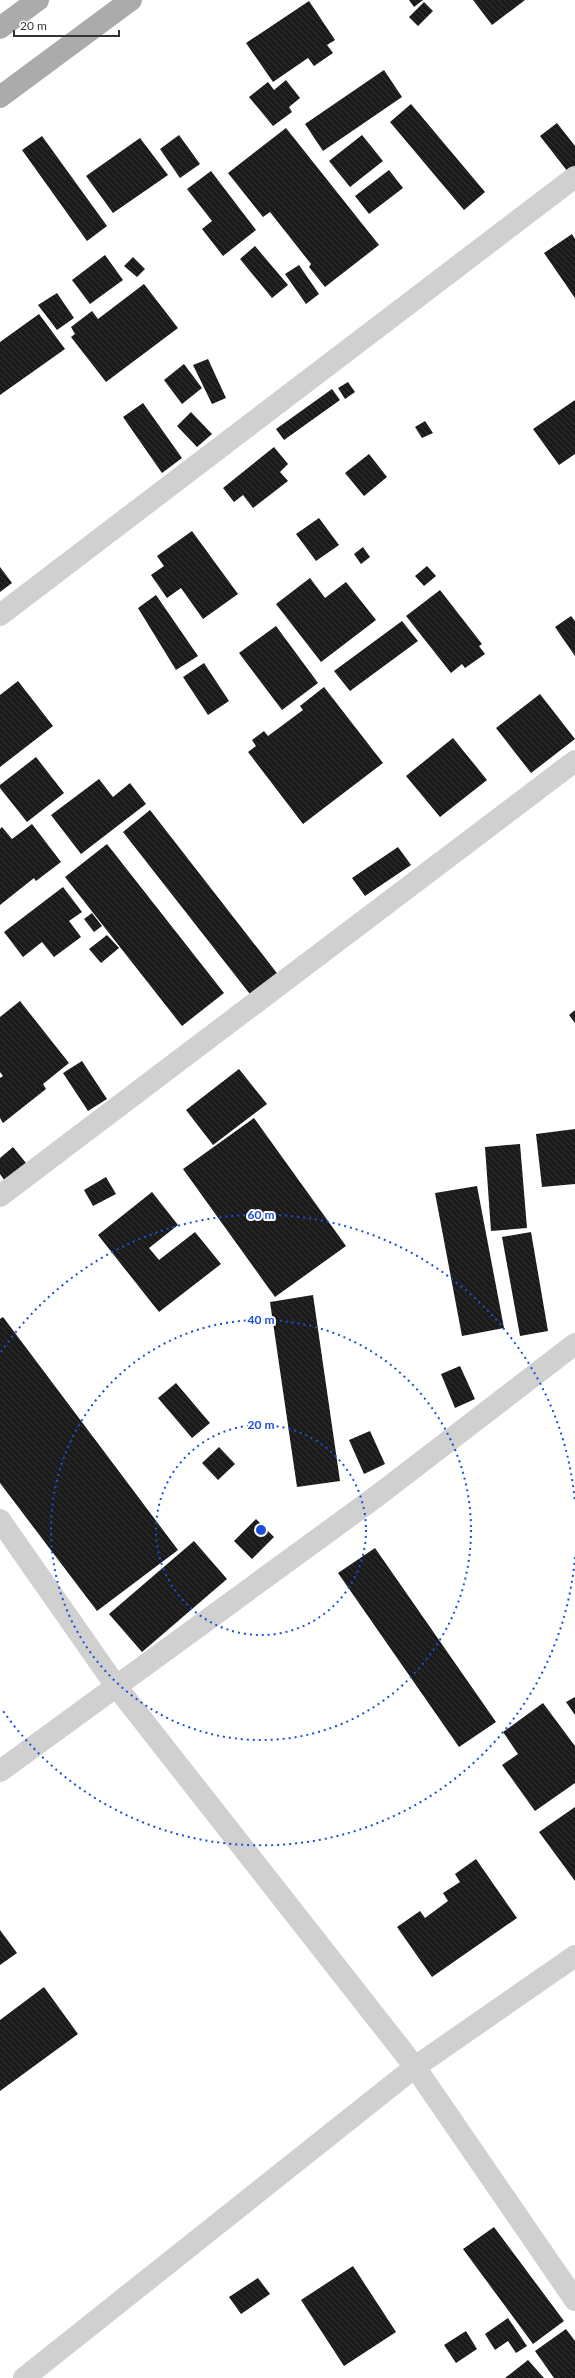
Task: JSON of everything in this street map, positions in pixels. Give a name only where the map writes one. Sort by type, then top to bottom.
[{"type":"main road","points":[[0,28],[38,0]]},
{"type":"main road","points":[[0,97],[131,0]]},
{"type":"street","points":[[0,614],[575,177]]},
{"type":"street","points":[[0,1196],[575,761]]},
{"type":"street","points":[[0,1771],[377,1496],[575,1344]]},
{"type":"street","points":[[0,1520],[116,1686],[415,2067],[575,2300]]},
{"type":"street","points":[[24,2378],[415,2067],[575,1956]]},
{"type":"building","points":[[409,0],[423,0],[414,7]]},
{"type":"building","points":[[473,0],[525,0],[492,25]]},
{"type":"building","points":[[309,1],[335,40],[327,45],[333,53],[314,66],[308,58],[273,82],[246,43]]},
{"type":"building","points":[[424,2],[433,11],[418,26],[409,17]]},
{"type":"building","points":[[384,70],[402,97],[323,151],[305,124]]},
{"type":"building","points":[[286,80],[300,98],[289,107],[292,112],[273,126],[249,97],[268,82],[274,90]]},
{"type":"building","points":[[411,104],[485,192],[464,210],[390,122]]},
{"type":"building","points":[[557,123],[575,146],[575,167],[568,172],[540,136]]},
{"type":"building","points":[[286,128],[379,245],[325,287],[309,267],[311,264],[270,212],[263,217],[228,173]]},
{"type":"building","points":[[179,135],[200,164],[180,178],[160,149]]},
{"type":"building","points":[[362,135],[383,161],[350,187],[329,161]]},
{"type":"building","points":[[42,136],[107,226],[87,241],[22,150]]},
{"type":"building","points":[[140,138],[168,175],[113,213],[86,176]]},
{"type":"building","points":[[389,170],[403,188],[369,214],[355,196]]},
{"type":"building","points":[[211,171],[256,230],[223,256],[202,229],[212,221],[187,189]]},
{"type":"building","points":[[572,234],[575,239],[575,298],[544,253]]},
{"type":"building","points":[[255,246],[288,285],[272,298],[240,259]]},
{"type":"building","points":[[105,255],[123,280],[90,304],[72,280]]},
{"type":"building","points":[[133,257],[145,269],[137,277],[124,266]]},
{"type":"building","points":[[299,265],[319,294],[306,304],[285,274]]},
{"type":"building","points":[[144,284],[178,328],[106,382],[71,337],[75,334],[71,327],[92,311],[98,319]]},
{"type":"building","points":[[57,293],[74,318],[57,330],[38,305]]},
{"type":"building","points":[[39,314],[65,349],[0,395],[0,342]]},
{"type":"building","points":[[208,359],[226,398],[212,404],[193,365]]},
{"type":"building","points":[[184,364],[202,388],[182,404],[164,380]]},
{"type":"building","points":[[348,382],[355,392],[345,399],[338,388]]},
{"type":"building","points":[[332,389],[340,400],[284,440],[276,429]]},
{"type":"building","points":[[575,400],[575,454],[559,465],[533,429]]},
{"type":"building","points":[[143,403],[182,458],[162,473],[123,417]]},
{"type":"building","points":[[191,412],[212,434],[197,447],[177,426]]},
{"type":"building","points":[[425,421],[433,433],[422,438],[415,427]]},
{"type":"building","points":[[274,447],[288,464],[280,472],[288,481],[253,508],[243,495],[234,502],[223,488]]},
{"type":"building","points":[[369,454],[387,477],[364,496],[345,473]]},
{"type":"building","points":[[319,518],[339,545],[316,561],[296,534]]},
{"type":"building","points":[[192,531],[238,594],[203,619],[181,588],[167,598],[151,575],[164,566],[157,556]]},
{"type":"building","points":[[363,547],[370,557],[361,564],[354,554]]},
{"type":"building","points":[[427,566],[436,576],[424,586],[415,576]]},
{"type":"building","points":[[0,567],[12,583],[0,592]]},
{"type":"building","points":[[310,578],[325,598],[346,582],[376,620],[321,662],[276,604]]},
{"type":"building","points":[[440,590],[482,644],[479,646],[485,654],[465,668],[462,664],[451,673],[406,616]]},
{"type":"building","points":[[156,595],[198,656],[176,670],[138,608]]},
{"type":"building","points":[[571,616],[575,621],[575,656],[555,627]]},
{"type":"building","points":[[402,621],[418,641],[350,691],[334,671]]},
{"type":"building","points":[[276,626],[318,683],[282,710],[239,653]]},
{"type":"building","points":[[204,663],[229,701],[208,715],[183,677]]},
{"type":"building","points":[[18,681],[53,726],[0,767],[0,695]]},
{"type":"building","points":[[324,687],[383,763],[303,824],[248,752],[256,746],[252,740],[264,731],[268,736],[303,710],[300,706]]},
{"type":"building","points":[[540,694],[575,739],[531,773],[496,728]]},
{"type":"building","points":[[453,738],[487,780],[440,817],[406,776]]},
{"type":"building","points":[[36,757],[64,793],[27,822],[0,788],[0,785]]},
{"type":"building","points":[[99,779],[113,797],[130,783],[146,804],[81,854],[51,815]]},
{"type":"building","points":[[150,810],[280,977],[253,998],[123,832]]},
{"type":"building","points":[[32,824],[61,862],[36,881],[34,878],[0,905],[0,829],[2,827],[12,839]]},
{"type":"building","points":[[107,844],[224,993],[182,1026],[65,877]]},
{"type":"building","points":[[398,847],[411,865],[365,896],[352,878]]},
{"type":"building","points":[[63,887],[82,912],[69,921],[81,937],[54,957],[42,942],[23,957],[4,932]]},
{"type":"building","points":[[92,913],[102,926],[94,932],[84,919]]},
{"type":"building","points":[[107,935],[119,948],[101,963],[89,949]]},
{"type":"building","points":[[20,1001],[69,1063],[43,1084],[46,1089],[3,1123],[0,1118],[0,1078],[3,1076],[0,1072],[0,1017]]},
{"type":"building","points":[[575,1010],[575,1023],[569,1015]]},
{"type":"building","points":[[82,1061],[107,1099],[88,1111],[63,1073]]},
{"type":"building","points":[[239,1069],[267,1104],[213,1145],[186,1110]]},
{"type":"building","points":[[254,1118],[346,1246],[275,1297],[183,1169]]},
{"type":"building","points":[[575,1129],[575,1184],[542,1187],[536,1134]]},
{"type":"building","points":[[520,1144],[527,1228],[491,1231],[485,1147]]},
{"type":"building","points":[[13,1147],[26,1163],[5,1181],[0,1174],[0,1158]]},
{"type":"building","points":[[106,1177],[116,1194],[93,1206],[84,1190]]},
{"type":"building","points":[[477,1186],[504,1328],[462,1336],[435,1193]]},
{"type":"building","points":[[152,1192],[178,1225],[149,1248],[159,1260],[195,1232],[221,1264],[159,1312],[98,1235]]},
{"type":"building","points":[[531,1232],[548,1331],[520,1336],[502,1237]]},
{"type":"building","points":[[313,1295],[340,1481],[297,1487],[270,1302]]},
{"type":"building","points":[[3,1317],[178,1550],[97,1611],[0,1483],[0,1319]]},
{"type":"building","points":[[460,1366],[475,1399],[455,1408],[441,1374]]},
{"type":"building","points":[[176,1383],[210,1423],[192,1438],[158,1398]]},
{"type":"building","points":[[370,1431],[385,1464],[364,1474],[349,1440]]},
{"type":"building","points":[[219,1447],[235,1464],[218,1480],[202,1463]]},
{"type":"building","points":[[256,1519],[274,1537],[252,1559],[234,1541]]},
{"type":"building","points":[[194,1541],[227,1579],[142,1652],[109,1614]]},
{"type":"building","points":[[375,1548],[496,1722],[459,1747],[338,1573]]},
{"type":"building","points":[[575,1697],[575,1715],[566,1702]]},
{"type":"building","points":[[543,1703],[575,1746],[575,1783],[535,1811],[502,1765],[518,1754],[503,1732]]},
{"type":"building","points":[[575,1807],[575,1881],[539,1832]]},
{"type":"building","points":[[476,1859],[517,1918],[432,1977],[397,1927],[420,1911],[425,1918],[448,1901],[443,1893],[460,1882],[455,1874]]},
{"type":"building","points":[[0,1930],[17,1953],[0,1965]]},
{"type":"building","points":[[44,1987],[78,2034],[0,2091],[0,2020]]},
{"type":"building","points":[[494,2227],[564,2321],[533,2344],[463,2249]]},
{"type":"building","points":[[353,2266],[396,2332],[344,2366],[301,2300]]},
{"type":"building","points":[[258,2278],[270,2294],[241,2314],[229,2297]]},
{"type":"building","points":[[508,2318],[527,2346],[516,2353],[508,2341],[495,2350],[485,2334]]},
{"type":"building","points":[[566,2329],[575,2341],[575,2378],[554,2378],[535,2351]]},
{"type":"building","points":[[466,2331],[477,2349],[456,2363],[444,2345]]},
{"type":"building","points":[[528,2360],[544,2378],[505,2378]]}]
